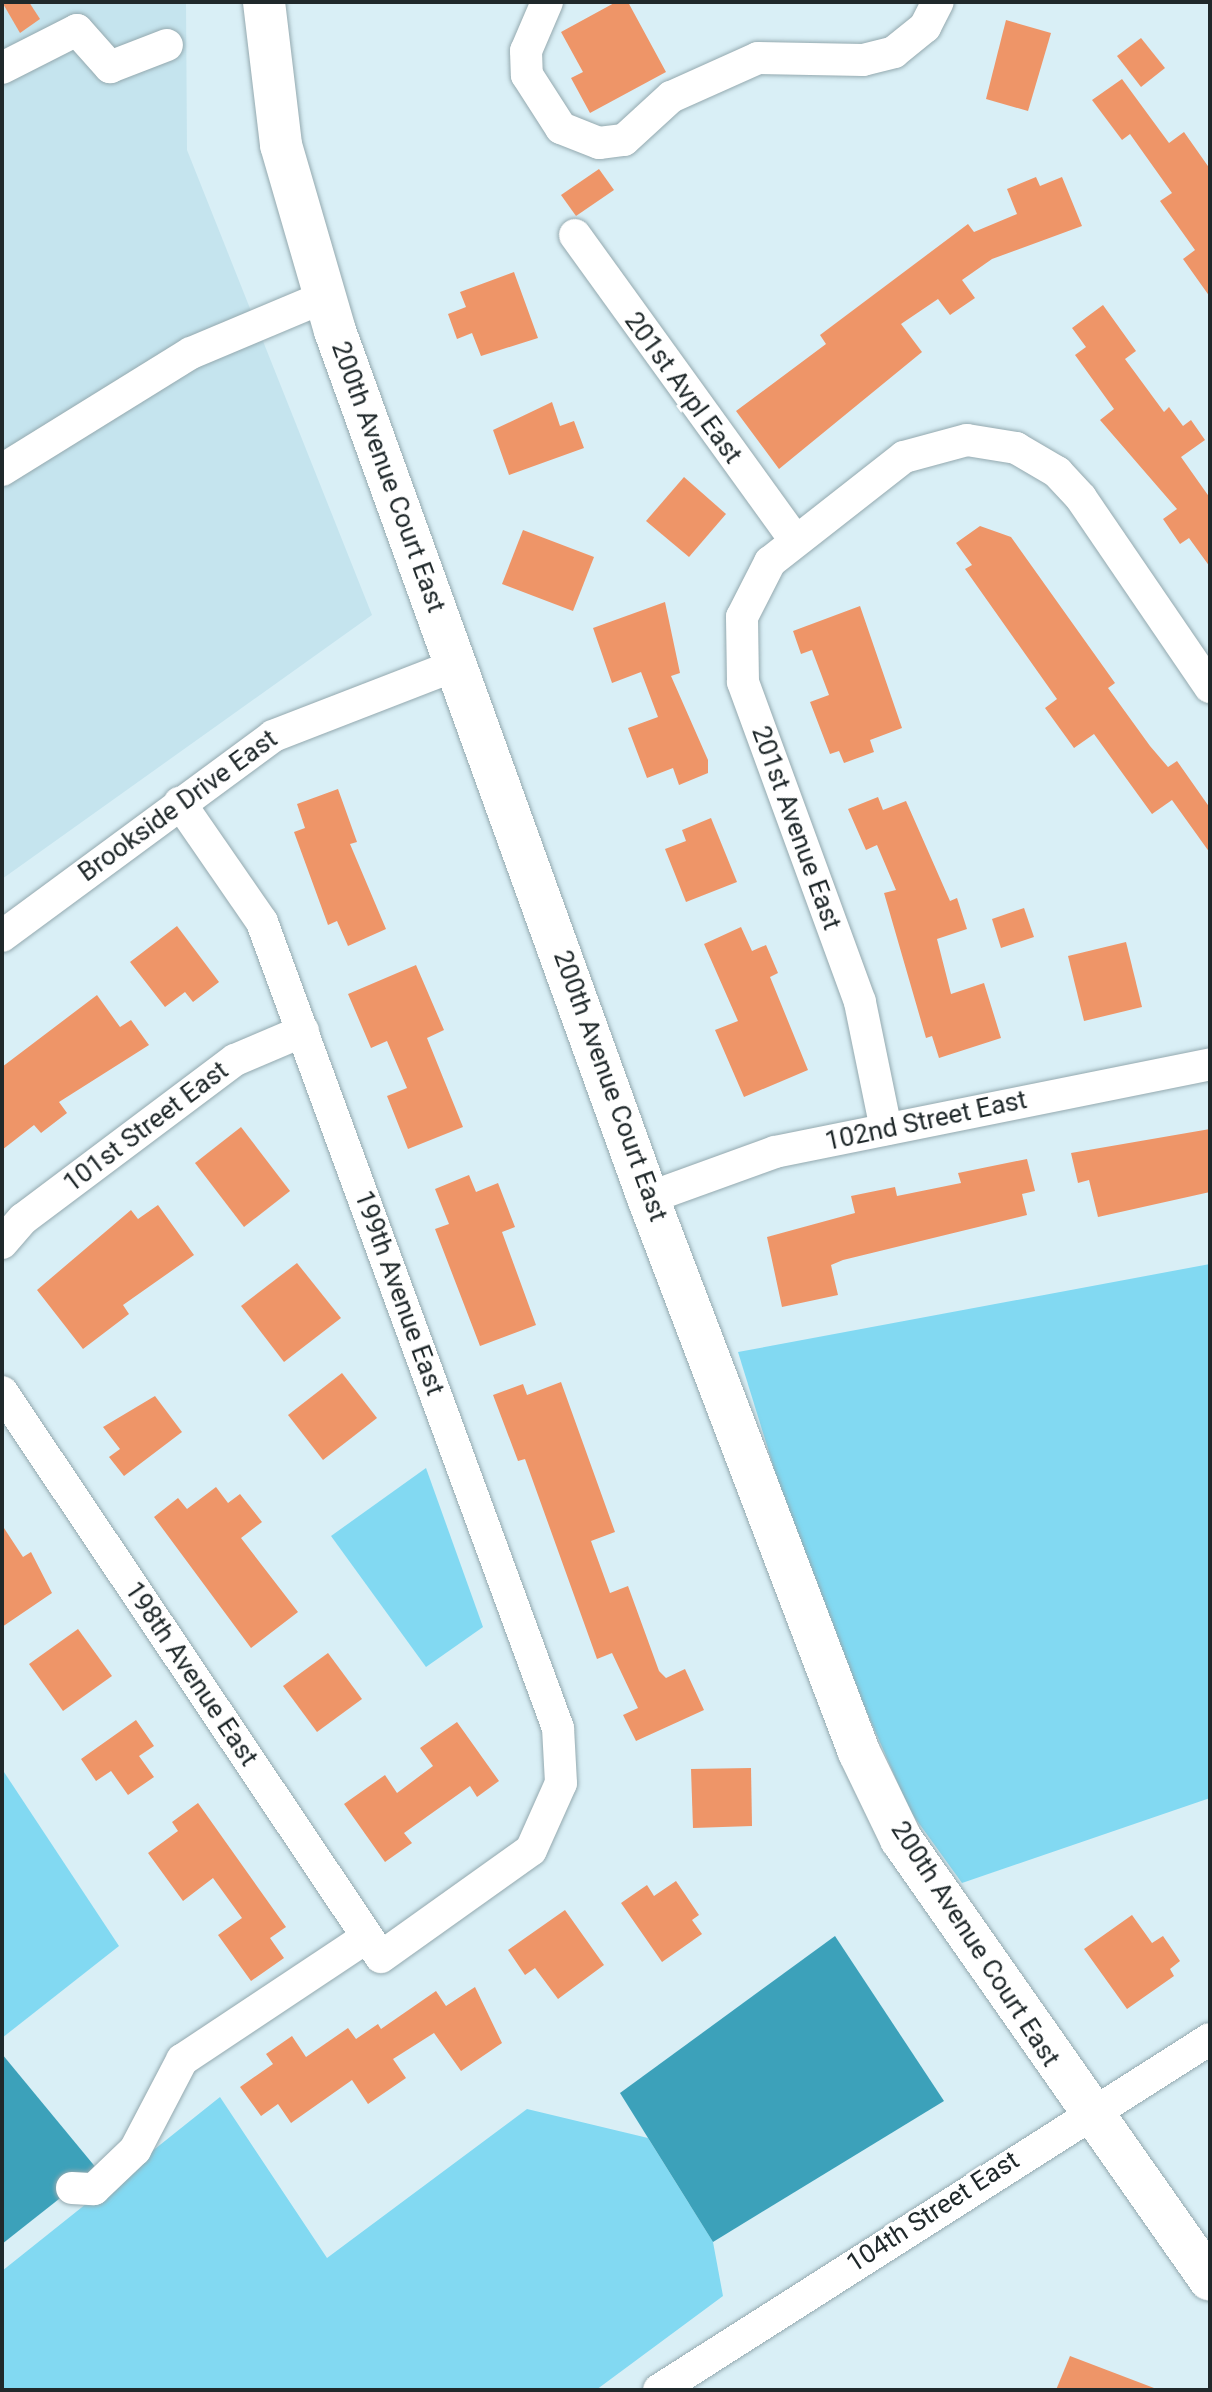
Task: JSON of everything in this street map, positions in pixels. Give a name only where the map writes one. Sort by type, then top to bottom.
[{"type":"main road","name":"200th Avenue Court East","points":[[262,13],[281,145],[324,297],[648,1198],[859,1752],[901,1839],[1088,2115],[1210,2280]]},
{"type":"street","points":[[547,2],[526,51],[527,75],[561,128],[599,143],[624,140],[671,97],[758,58],[863,60],[894,52],[925,27],[938,2]]},
{"type":"street","points":[[2,68],[77,30],[110,67],[167,45]]},
{"type":"street","name":"201st Avpl East","points":[[575,235],[794,539]]},
{"type":"street","points":[[2,470],[191,353],[324,297]]},
{"type":"street","points":[[794,539],[904,457],[932,446],[992,442],[1035,457],[1065,481],[1210,687]]},
{"type":"street","name":"201st Avenue East","points":[[794,539],[751,591],[742,617],[741,667],[860,1002],[886,1129]]},
{"type":"street","name":"Brookside Drive East","points":[[2,936],[180,803],[299,722],[456,665]]},
{"type":"street","name":"199th Avenue East","points":[[180,803],[252,900],[303,1031],[558,1728],[556,1804],[531,1850],[510,1869],[374,1947]]},
{"type":"street","name":"101st Street East","points":[[2,1243],[23,1219],[235,1060],[303,1031]]},
{"type":"street","name":"102nd Street East","points":[[648,1198],[775,1152],[1210,1064]]},
{"type":"street","name":"198th Avenue East","points":[[2,1392],[374,1947]]},
{"type":"street","points":[[72,2188],[94,2189],[135,2150],[182,2060],[374,1947]]},
{"type":"street","name":"104th Street East","points":[[659,2390],[1210,2039]]},
{"type":"shaded area","points":[[2,2],[186,2],[187,150],[372,615],[2,879]]},
{"type":"shaded area","points":[[1210,1264],[1210,1798],[962,1883],[910,1811],[865,1708],[777,1478],[738,1352]]},
{"type":"shaded area","points":[[426,1468],[483,1627],[426,1667],[331,1536]]},
{"type":"shaded area","points":[[2,1769],[119,1946],[2,2038]]},
{"type":"shaded area","points":[[835,1936],[944,2101],[713,2242],[620,2093]]},
{"type":"shaded area","points":[[2,2054],[97,2169],[2,2244]]},
{"type":"shaded area","points":[[220,2097],[327,2258],[527,2109],[648,2138],[713,2242],[723,2296],[596,2390],[2,2390],[2,2271]]},
{"type":"building","points":[[2,2],[29,2],[40,19],[20,33]]},
{"type":"building","points":[[616,2],[628,2],[666,72],[590,113],[571,78],[583,72],[561,32]]},
{"type":"building","points":[[1006,20],[1051,33],[1028,111],[986,99]]},
{"type":"building","points":[[1141,38],[1165,68],[1141,87],[1117,56]]},
{"type":"building","points":[[1122,79],[1169,143],[1184,132],[1210,169],[1210,297],[1183,259],[1195,250],[1160,201],[1172,193],[1130,134],[1122,140],[1092,100]]},
{"type":"building","points":[[599,169],[614,190],[576,216],[561,195]]},
{"type":"building","points":[[1036,177],[1040,186],[1062,177],[1082,226],[992,259],[962,280],[975,298],[950,315],[938,299],[901,324],[922,352],[779,469],[736,411],[826,344],[820,335],[968,224],[974,232],[1017,214],[1007,189]]},
{"type":"building","points":[[514,272],[538,338],[481,356],[472,333],[457,339],[448,314],[466,307],[460,292]]},
{"type":"building","points":[[1103,305],[1136,351],[1125,359],[1164,412],[1169,407],[1183,426],[1191,420],[1205,440],[1181,457],[1210,498],[1210,567],[1189,538],[1180,544],[1163,519],[1177,509],[1100,420],[1114,409],[1075,355],[1086,347],[1072,328]]},
{"type":"building","points":[[552,402],[560,426],[574,421],[584,448],[509,475],[493,430]]},
{"type":"building","points":[[684,477],[726,514],[689,557],[646,521]]},
{"type":"building","points":[[980,526],[1011,537],[1115,683],[1108,688],[1150,746],[1168,767],[1177,761],[1210,808],[1210,853],[1172,800],[1152,814],[1094,734],[1074,748],[1045,708],[1057,699],[965,569],[972,565],[956,543]]},
{"type":"building","points":[[523,530],[594,557],[573,611],[502,584]]},
{"type":"building","points":[[665,602],[680,673],[671,676],[708,760],[708,773],[679,785],[673,768],[647,778],[628,728],[658,717],[641,672],[612,683],[593,628]]},
{"type":"building","points":[[860,606],[902,728],[870,740],[874,752],[844,763],[839,751],[830,754],[810,702],[829,695],[812,650],[801,654],[793,631]]},
{"type":"building","points":[[338,789],[357,842],[350,844],[386,929],[348,946],[337,921],[328,925],[294,832],[305,828],[297,804]]},
{"type":"building","points":[[878,797],[883,810],[906,801],[950,901],[957,898],[967,929],[937,939],[951,994],[984,983],[1001,1038],[939,1058],[932,1036],[926,1038],[884,893],[896,890],[877,845],[866,850],[848,809]]},
{"type":"building","points":[[711,818],[737,882],[686,902],[665,849],[686,841],[682,830]]},
{"type":"building","points":[[1024,908],[1034,937],[1001,948],[992,919]]},
{"type":"building","points":[[177,926],[219,982],[193,1002],[185,992],[165,1007],[130,962]]},
{"type":"building","points":[[741,927],[752,951],[766,945],[778,973],[770,977],[808,1070],[744,1097],[715,1030],[738,1021],[704,944]]},
{"type":"building","points":[[1126,942],[1142,1007],[1084,1021],[1068,956]]},
{"type":"building","points":[[416,965],[444,1030],[427,1038],[463,1127],[408,1149],[387,1096],[407,1088],[387,1041],[371,1048],[348,994]]},
{"type":"building","points":[[97,995],[120,1027],[131,1020],[149,1045],[59,1102],[67,1113],[41,1133],[34,1125],[2,1150],[2,1067]]},
{"type":"building","points":[[241,1127],[290,1191],[244,1227],[195,1163]]},
{"type":"building","points":[[1210,1129],[1210,1192],[1098,1217],[1089,1180],[1078,1183],[1071,1153]]},
{"type":"building","points":[[1027,1159],[1035,1191],[1022,1194],[1027,1215],[843,1260],[831,1265],[838,1295],[782,1307],[767,1237],[855,1213],[851,1196],[895,1187],[897,1196],[961,1183],[958,1173]]},
{"type":"building","points":[[469,1175],[476,1192],[498,1183],[515,1227],[502,1232],[536,1325],[480,1346],[435,1229],[449,1224],[435,1189]]},
{"type":"building","points":[[158,1205],[194,1255],[123,1305],[129,1314],[83,1349],[37,1290],[131,1210],[138,1219]]},
{"type":"building","points":[[297,1263],[341,1318],[284,1362],[241,1306]]},
{"type":"building","points":[[342,1373],[377,1418],[323,1460],[288,1415]]},
{"type":"building","points":[[561,1382],[615,1532],[591,1541],[610,1593],[628,1586],[659,1671],[666,1678],[685,1669],[704,1710],[636,1741],[623,1715],[638,1708],[612,1653],[597,1659],[525,1459],[518,1461],[493,1395],[523,1384],[527,1395]]},
{"type":"building","points":[[155,1396],[182,1432],[124,1476],[109,1457],[120,1449],[103,1427]]},
{"type":"building","points":[[216,1487],[228,1503],[240,1494],[262,1522],[241,1538],[298,1612],[251,1648],[154,1517],[178,1498],[187,1509]]},
{"type":"building","points":[[2,1525],[23,1557],[31,1552],[52,1593],[2,1627]]},
{"type":"building","points":[[78,1629],[112,1676],[63,1711],[29,1664]]},
{"type":"building","points":[[328,1653],[362,1699],[317,1732],[283,1686]]},
{"type":"building","points":[[136,1720],[154,1746],[139,1756],[154,1777],[128,1795],[111,1771],[96,1781],[81,1759]]},
{"type":"building","points":[[457,1722],[499,1781],[477,1797],[470,1786],[404,1833],[412,1843],[385,1862],[344,1804],[385,1775],[397,1793],[433,1766],[420,1748]]},
{"type":"building","points":[[751,1768],[752,1826],[693,1828],[691,1769]]},
{"type":"building","points":[[198,1803],[286,1927],[270,1938],[284,1958],[251,1981],[218,1935],[242,1918],[213,1878],[183,1901],[148,1853],[178,1831],[172,1822]]},
{"type":"building","points":[[676,1881],[699,1915],[692,1920],[702,1934],[662,1962],[621,1903],[647,1885],[654,1896]]},
{"type":"building","points":[[565,1910],[604,1965],[558,1999],[535,1968],[525,1975],[508,1950]]},
{"type":"building","points":[[1132,1915],[1152,1943],[1163,1936],[1180,1961],[1170,1969],[1174,1976],[1127,2009],[1084,1949]]},
{"type":"building","points":[[475,1987],[502,2043],[461,2071],[434,2033],[393,2059],[406,2078],[368,2104],[352,2080],[291,2123],[278,2104],[261,2116],[240,2087],[273,2064],[266,2054],[292,2036],[306,2057],[348,2028],[356,2039],[378,2024],[381,2029],[436,1991],[446,2006]]},
{"type":"building","points":[[1070,2356],[1154,2388],[1154,2390],[1056,2390]]}]
